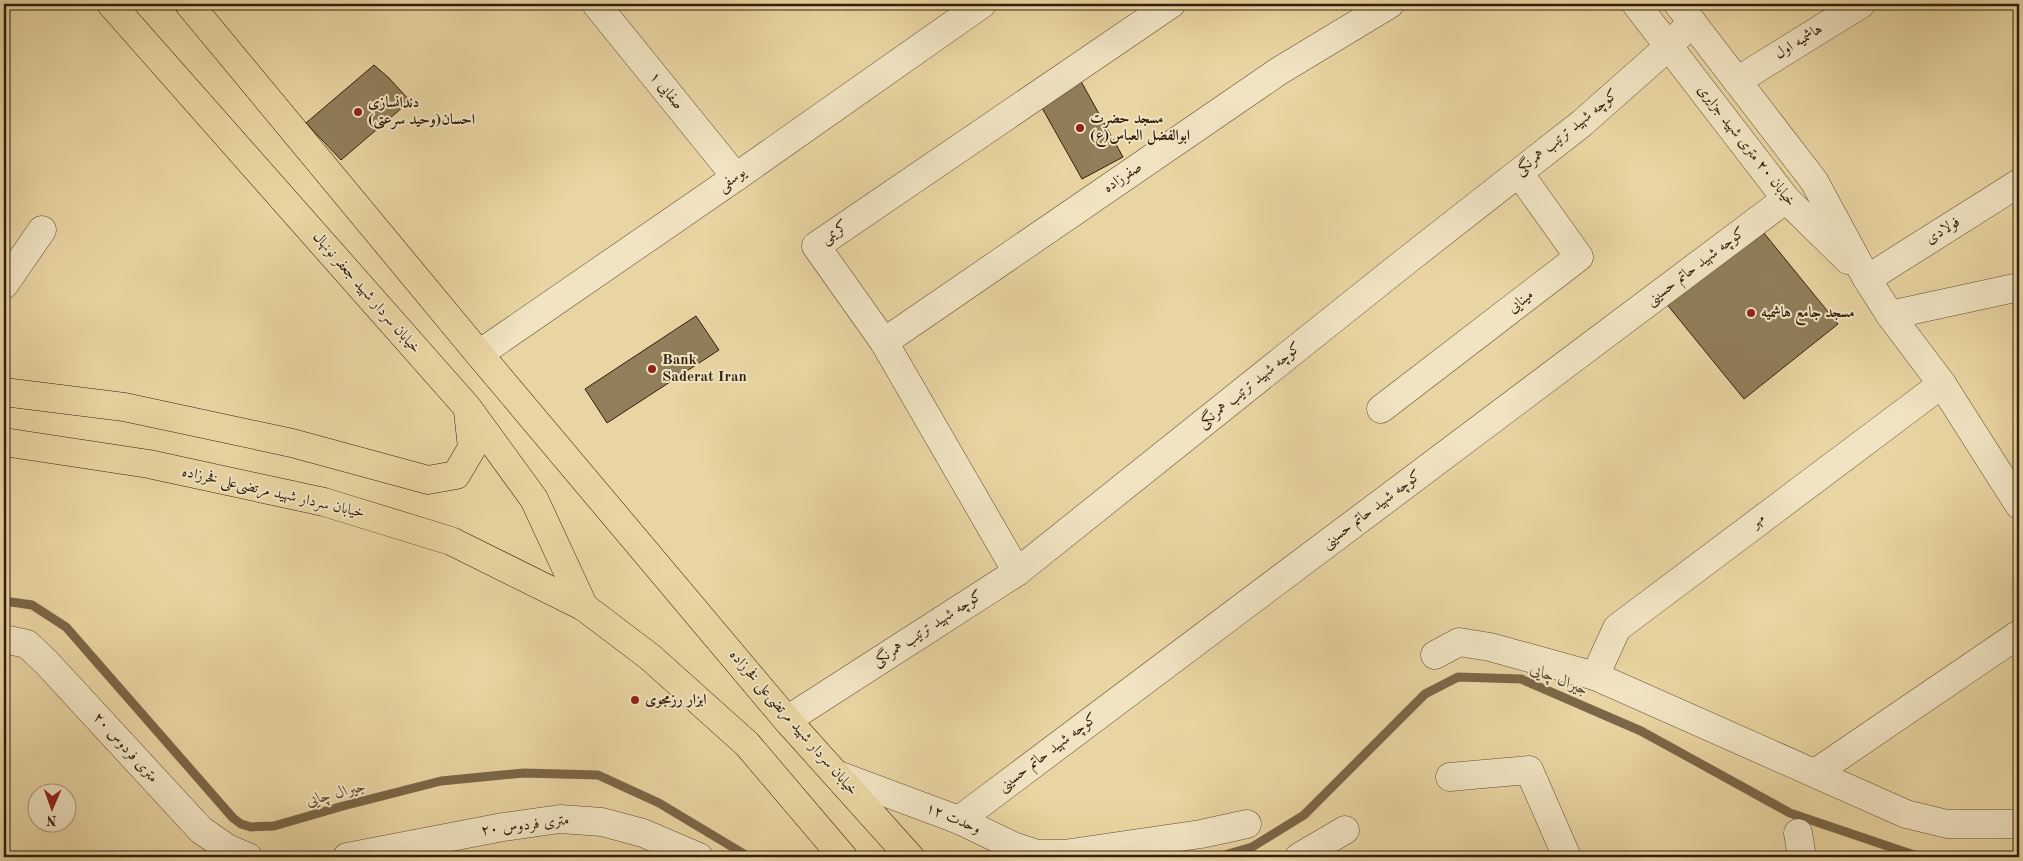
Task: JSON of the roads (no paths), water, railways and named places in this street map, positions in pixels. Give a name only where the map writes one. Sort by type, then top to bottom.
[{"type":"main road","name":"خیابان سردار شهید جعفر نونهال","points":[[111,4],[467,407],[534,499],[584,607]]},
{"type":"main road","points":[[189,4],[479,354]]},
{"type":"main road","name":"خیابان سردار شهید مرتضی‌علی فخرزاده","points":[[479,354],[787,720],[844,781],[910,857]]},
{"type":"main road","points":[[4,392],[124,407],[292,443],[428,480],[456,475],[472,448],[467,407]]},
{"type":"main road","name":"خیابان سردار شهید مرتضی‌علی فخرزاده","points":[[4,442],[149,464],[324,502],[451,541],[584,607],[650,657],[746,744],[835,848]]},
{"type":"street","name":"صفایی ۱","points":[[596,4],[736,177]]},
{"type":"street","name":"کریمی","points":[[1017,572],[884,342],[816,246],[1171,4]]},
{"type":"street","name":"صفرزاده","points":[[884,342],[1279,71],[1390,4]]},
{"type":"street","name":"خیابان ۲۰ متری شهید جزایری","points":[[1636,4],[1786,199],[1867,279]]},
{"type":"street","name":"هاشمیه اول","points":[[1737,81],[1861,4]]},
{"type":"street","name":"یوسفی","points":[[479,354],[736,177],[964,9]]},
{"type":"street","name":"خیابان ۲۰ متری شهید جزایری","points":[[1685,13],[1814,181],[1867,279],[1890,315],[1942,384],[2019,505]]},
{"type":"street","name":"کوچه شهید ترتیب همرنگی","points":[[787,720],[1017,572],[1581,124],[1668,47],[1685,13]]},
{"type":"street","name":"مینایی","points":[[1381,409],[1579,257],[1519,174]]},
{"type":"street","name":"فولادی","points":[[1867,279],[2019,183]]},
{"type":"street","name":"کوچه شهید حاتم حسینی","points":[[959,820],[1786,199]]},
{"type":"street","points":[[4,285],[42,230]]},
{"type":"street","points":[[1890,315],[2019,287]]},
{"type":"street","name":"مهر","points":[[1595,676],[1616,628],[1942,384]]},
{"type":"street","points":[[1814,773],[2019,634]]},
{"type":"street","name":"۲۰ متری فردوس","points":[[4,639],[27,644],[46,662],[201,830],[226,848],[248,857]]},
{"type":"street","points":[[1436,655],[1459,642],[1490,647],[1595,676],[1906,814],[1948,824],[2019,824]]},
{"type":"street","points":[[1450,777],[1529,770],[1567,857]]},
{"type":"street","name":"وحدت ۱۲","points":[[844,781],[959,820],[1013,846],[1037,854],[1064,854],[1201,834],[1246,824]]},
{"type":"street","name":"۲۰ متری فردوس","points":[[358,856],[503,827],[560,819],[602,822],[643,833],[699,857]]},
{"type":"street","points":[[1298,857],[1345,830]]},
{"type":"waterway","name":"جیرال چایی","points":[[4,601],[32,605],[66,627],[233,818],[241,824],[251,827],[274,826],[441,781],[524,773],[598,775],[659,803],[749,857]]},
{"type":"waterway","name":"جیرال چایی","points":[[1218,857],[1252,847],[1304,815],[1425,694],[1458,677],[1521,679],[1641,731],[1790,813],[1920,857]]},
{"type":"place","name":"دندانسازی احسان(وحید سرعتی)","points":[[358,112]]},
{"type":"place","name":"مسجد حضرت ابوالفضل العباس(ع)","points":[[1080,128]]},
{"type":"place","name":"مسجد جامع هاشمیه","points":[[1751,313]]},
{"type":"place","name":"Bank Saderat Iran","points":[[652,369]]},
{"type":"place","name":"ابزار رزمجوی","points":[[635,700]]}]
